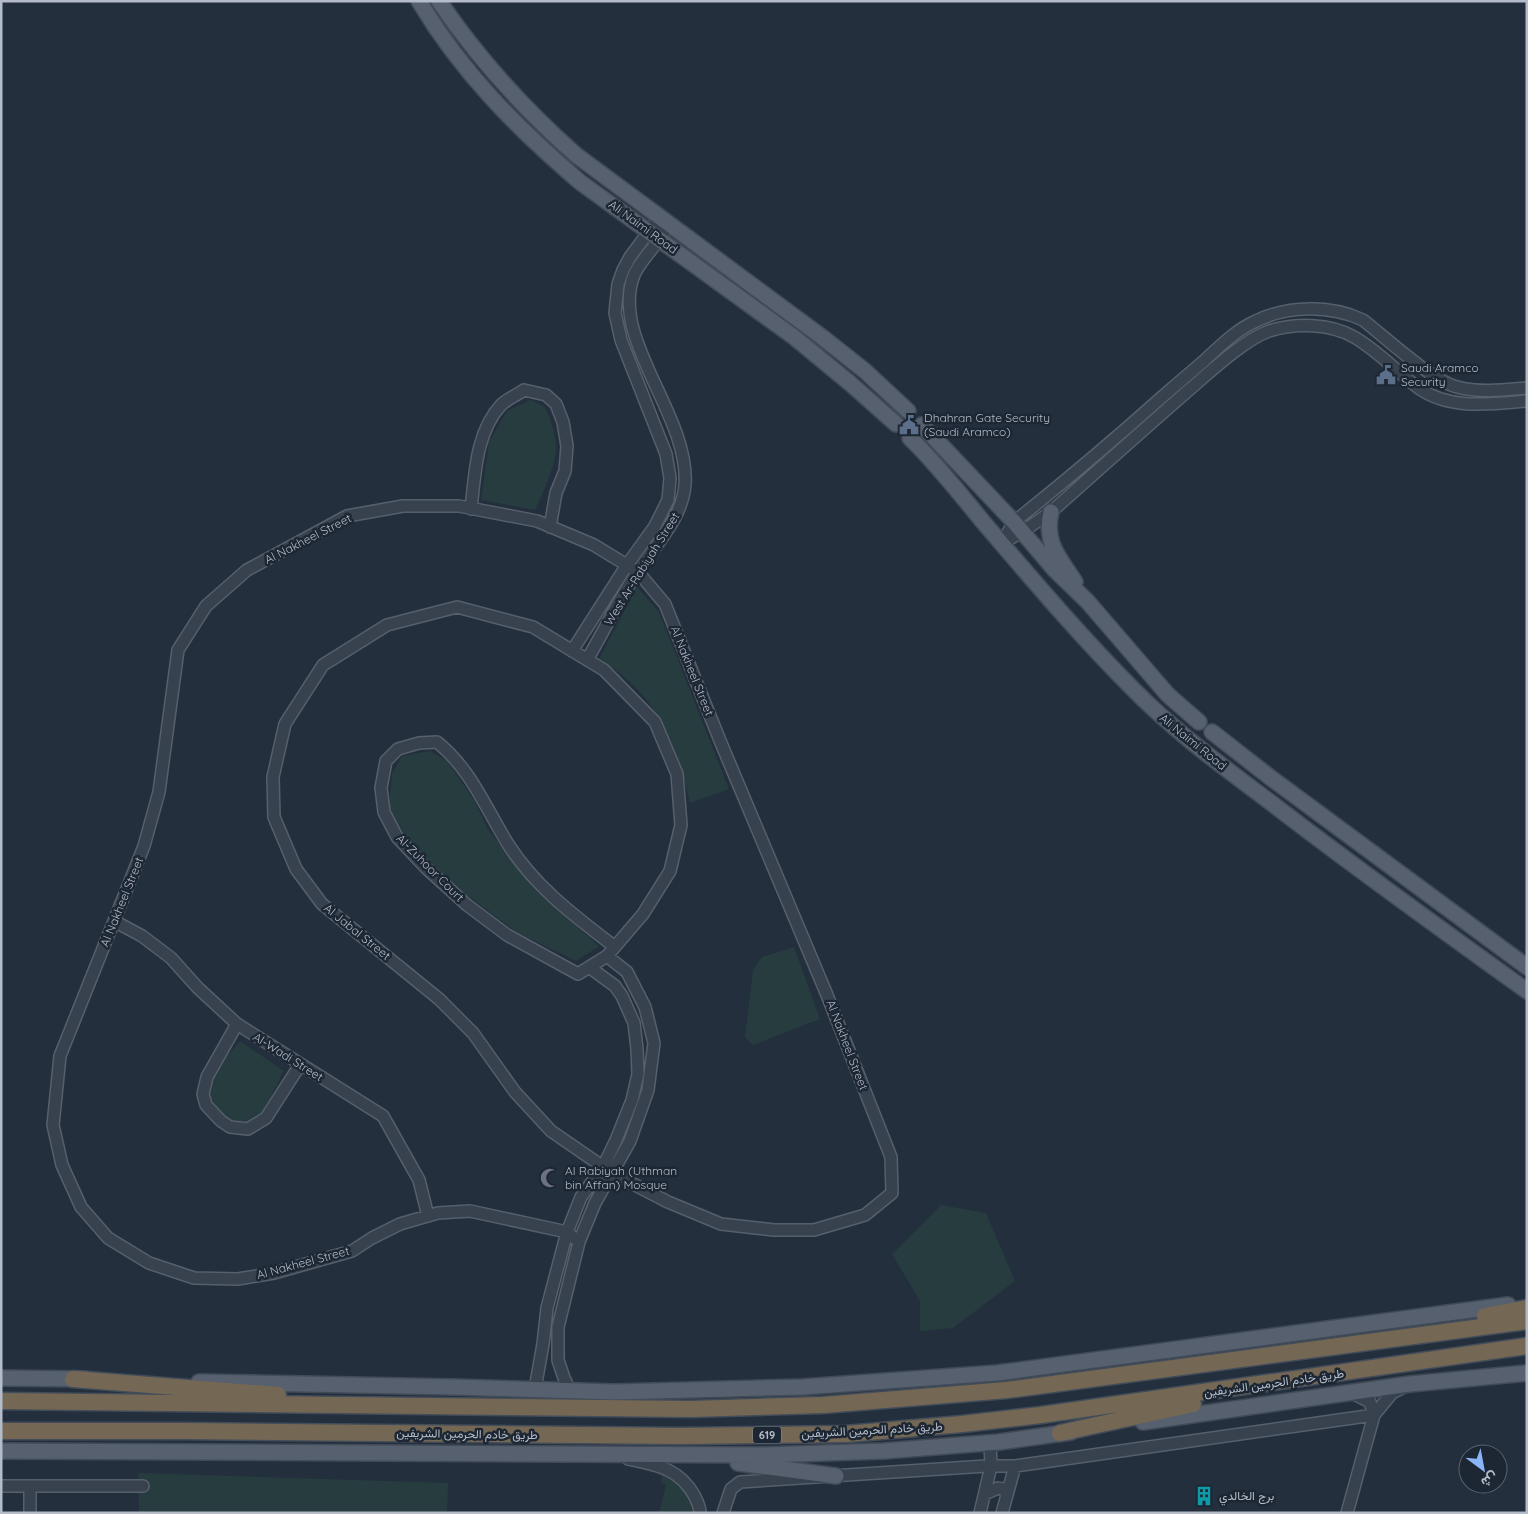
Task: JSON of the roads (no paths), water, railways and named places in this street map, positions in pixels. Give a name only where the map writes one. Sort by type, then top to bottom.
[{"type":"highway","points":[[1343,1344],[1527,1308]]},
{"type":"highway","points":[[1,1401],[691,1409],[823,1405],[1007,1390],[1527,1321]]},
{"type":"highway","name":"طريق خادم الحرمين الشريفين","points":[[1,1431],[680,1436],[846,1434],[1041,1415],[1527,1346]]},
{"type":"highway","points":[[1060,1433],[1315,1377]]},
{"type":"highway","points":[[73,1379],[435,1406]]},
{"type":"main road","name":"Ali Naimi Road","points":[[419,1],[464,66],[504,112],[550,157],[580,182],[794,337],[896,424]]},
{"type":"main road","name":"Ali Naimi Road","points":[[440,1],[456,26],[490,69],[543,126],[590,167],[822,337],[865,371],[908,411]]},
{"type":"main road","points":[[878,408],[883,410],[890,407],[893,402],[890,395]]},
{"type":"main road","name":"Ali Naimi Road","points":[[1199,722],[1168,695],[1088,602],[1054,569],[927,430],[920,436],[918,441],[914,443],[947,476],[1088,642],[1169,723],[1363,873],[1527,991]]},
{"type":"main road","points":[[1050,512],[1048,532],[1054,550],[1088,602]]},
{"type":"main road","name":"Ali Naimi Road","points":[[1212,732],[1271,778],[1527,967]]},
{"type":"main road","points":[[1,1378],[615,1392],[803,1387],[997,1373],[1527,1302]]},
{"type":"main road","points":[[1,1451],[764,1455],[884,1451],[990,1443],[1410,1384],[1527,1372]]},
{"type":"main road","points":[[677,1455],[836,1476]]},
{"type":"street","name":"West Ar-Rabiyah Street","points":[[587,660],[638,572],[669,528],[679,508],[685,485],[678,436],[641,350],[628,310],[634,274],[663,221]]},
{"type":"street","name":"West Ar-Rabiyah Street","points":[[572,651],[626,565],[655,526],[668,500],[670,478],[666,454],[621,340],[615,313],[618,284],[623,270],[630,257],[654,236]]},
{"type":"street","points":[[1002,543],[1054,490],[1239,330],[1271,315],[1305,309],[1336,311],[1363,320],[1429,372],[1456,386],[1468,389],[1492,390],[1527,388]]},
{"type":"street","points":[[1354,337],[1364,332],[1366,327],[1363,320]]},
{"type":"street","points":[[1018,528],[1050,512],[1207,375],[1253,339],[1282,328],[1327,327],[1354,337],[1421,389],[1447,400],[1471,405],[1527,401]]},
{"type":"street","points":[[1421,389],[1417,381],[1418,377],[1423,373],[1429,372]]},
{"type":"street","points":[[471,509],[477,460],[487,426],[502,404],[524,390],[546,395],[556,404],[563,422],[567,446],[565,471],[556,493],[550,527]]},
{"type":"street","name":"Al Nakheel Street","points":[[579,1242],[567,1232],[470,1211],[438,1213],[400,1224],[372,1238],[352,1251],[274,1273],[238,1279],[194,1278],[149,1263],[108,1238],[81,1207],[62,1164],[53,1126],[60,1056],[144,846],[159,792],[178,650],[206,606],[247,570],[347,516],[403,506],[459,506],[537,521],[594,546],[638,572],[665,604],[827,995],[891,1157],[892,1193],[864,1215],[814,1230],[774,1230],[721,1224],[668,1202],[607,1170]]},
{"type":"street","name":"Al Jabal Street","points":[[607,956],[643,914],[670,871],[681,825],[676,774],[655,722],[604,670],[533,627],[457,607],[387,625],[323,665],[284,724],[273,777],[274,817],[296,869],[322,904],[439,999],[473,1033],[515,1092],[551,1131],[607,1170]]},
{"type":"street","name":"Al-Zuhoor Court","points":[[607,956],[578,974],[507,935],[467,905],[426,868],[397,837],[384,812],[381,788],[386,761],[398,749],[419,743],[437,742],[449,752],[476,787],[509,846],[540,886],[579,920],[615,947]]},
{"type":"street","name":"Al-Wadi Street","points":[[114,921],[142,936],[171,958],[198,988],[237,1024],[383,1116],[419,1180],[428,1216]]},
{"type":"street","points":[[535,1389],[547,1308],[567,1232],[582,1197],[630,1141],[648,1090],[654,1043],[645,1007],[627,972],[607,956]]},
{"type":"street","points":[[570,1391],[558,1360],[558,1327],[579,1242],[632,1100],[638,1074],[638,1049],[634,1023],[622,996],[616,986],[589,967]]},
{"type":"street","points":[[237,1024],[207,1077],[203,1094],[206,1105],[221,1122],[230,1127],[248,1129],[266,1118],[300,1065]]},
{"type":"street","points":[[1347,1513],[1374,1415],[1392,1393],[1410,1384]]},
{"type":"street","points":[[1352,1393],[1370,1402],[1374,1415]]},
{"type":"street","points":[[723,1513],[731,1489],[740,1482],[1015,1466],[1374,1415]]},
{"type":"street","points":[[980,1513],[991,1466],[990,1443]]},
{"type":"street","points":[[604,1455],[654,1464],[676,1473],[689,1486],[700,1506],[700,1513]]},
{"type":"street","points":[[1002,1513],[1015,1466]]},
{"type":"street","points":[[1,1486],[143,1486]]},
{"type":"street","points":[[30,1486],[30,1513]]},
{"type":"street","points":[[985,1494],[998,1488],[1003,1489],[1007,1495]]},
{"type":"place","name":"Saudi Aramco Security","points":[[1386,375]]},
{"type":"place","name":"Dhahran Gate Security (Saudi Aramco)","points":[[909,425]]},
{"type":"place","name":"Al Rabiyah (Uthman bin Affan) Mosque","points":[[550,1178]]},
{"type":"place","name":"برج الخالدي","points":[[1204,1496]]}]
